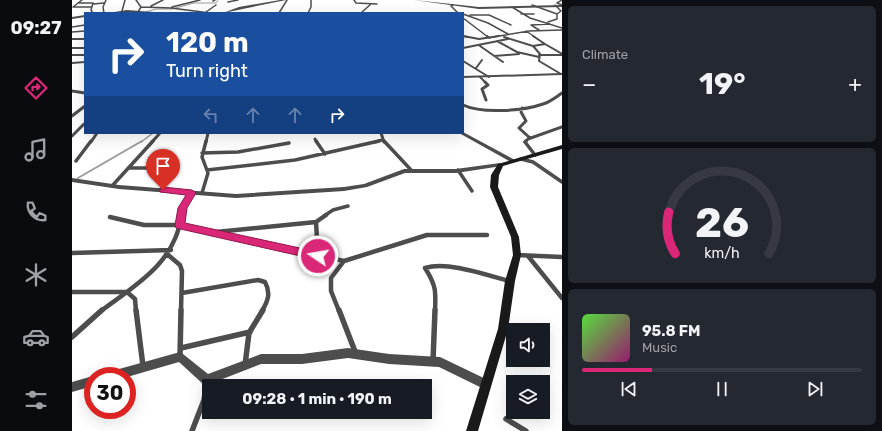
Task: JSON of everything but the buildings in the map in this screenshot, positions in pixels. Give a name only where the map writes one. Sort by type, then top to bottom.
[{"type":"main road","points":[[472,431],[503,329],[510,281],[517,255],[515,237],[494,187],[495,175],[500,164],[562,147]]},
{"type":"street","points":[[82,0],[72,7],[92,7]]},
{"type":"street","points":[[104,12],[103,7],[106,0]]},
{"type":"street","points":[[125,0],[121,12],[139,12],[141,7]]},
{"type":"street","points":[[136,0],[141,7]]},
{"type":"street","points":[[149,6],[163,0]]},
{"type":"street","points":[[170,8],[200,0]]},
{"type":"street","points":[[228,2],[238,0]]},
{"type":"street","points":[[226,12],[238,8],[282,0]]},
{"type":"street","points":[[226,12],[239,8],[286,0]]},
{"type":"street","points":[[280,12],[286,0]]},
{"type":"street","points":[[308,12],[311,7],[311,0]]},
{"type":"street","points":[[354,0],[356,2],[377,4]]},
{"type":"street","points":[[416,0],[480,8],[533,5],[557,14]]},
{"type":"street","points":[[420,0],[489,8],[562,5]]},
{"type":"street","points":[[562,0],[557,2],[562,5]]},
{"type":"street","points":[[78,3],[104,3]]},
{"type":"street","points":[[92,12],[91,10],[93,4]]},
{"type":"street","points":[[362,12],[371,4]]},
{"type":"street","points":[[141,7],[149,6],[206,12],[216,5]]},
{"type":"street","points":[[453,5],[457,12]]},
{"type":"street","points":[[555,5],[562,11],[557,14]]},
{"type":"street","points":[[512,7],[528,19],[552,23],[562,29]]},
{"type":"street","points":[[464,14],[488,22],[508,34]]},
{"type":"street","points":[[468,15],[487,14],[511,25]]},
{"type":"street","points":[[520,14],[534,14]]},
{"type":"street","points":[[557,14],[557,19]]},
{"type":"street","points":[[72,19],[84,17]]},
{"type":"street","points":[[547,22],[557,19],[561,21]]},
{"type":"street","points":[[464,21],[490,38]]},
{"type":"street","points":[[540,30],[531,25],[552,23]]},
{"type":"street","points":[[72,27],[84,25]]},
{"type":"street","points":[[502,37],[507,36],[508,34],[526,31],[562,29]]},
{"type":"street","points":[[526,31],[562,54]]},
{"type":"street","points":[[72,32],[82,32]]},
{"type":"street","points":[[73,39],[82,32]]},
{"type":"street","points":[[464,36],[476,39],[502,37],[533,46],[545,44]]},
{"type":"street","points":[[464,48],[479,46],[509,38]]},
{"type":"street","points":[[73,39],[84,39]]},
{"type":"street","points":[[497,41],[520,54]]},
{"type":"street","points":[[479,46],[503,62]]},
{"type":"street","points":[[533,46],[539,56],[539,61],[561,75]]},
{"type":"street","points":[[72,48],[84,48]]},
{"type":"street","points":[[493,56],[520,54],[539,56],[562,54]]},
{"type":"street","points":[[72,55],[84,55]]},
{"type":"street","points":[[476,68],[482,60]]},
{"type":"street","points":[[72,63],[84,62]]},
{"type":"street","points":[[464,62],[489,77]]},
{"type":"street","points":[[464,77],[561,75]]},
{"type":"street","points":[[480,77],[488,85],[482,89],[486,100]]},
{"type":"street","points":[[72,91],[84,93]]},
{"type":"street","points":[[464,106],[477,109],[522,108],[543,104],[562,93]]},
{"type":"street","points":[[72,116],[84,107]]},
{"type":"street","points":[[522,108],[521,112],[526,121],[519,128],[530,138]]},
{"type":"street","points":[[72,136],[84,124]]},
{"type":"street","points":[[535,155],[525,142],[530,138],[562,127]]},
{"type":"street","points":[[76,161],[96,134]]},
{"type":"street","points":[[112,186],[159,134]]},
{"type":"street","points":[[202,194],[206,182],[207,170],[202,153],[208,134]]},
{"type":"street","points":[[381,134],[382,140],[389,149],[404,161],[412,171]]},
{"type":"street","points":[[464,134],[517,160],[533,162],[562,182]]},
{"type":"street","points":[[315,139],[325,154]]},
{"type":"street","points":[[207,170],[295,160],[382,140]]},
{"type":"street","points":[[202,153],[238,152],[289,143]]},
{"type":"street","points":[[72,180],[112,186],[236,196],[344,189],[366,186],[404,171],[458,170],[500,164]]},
{"type":"street","points":[[128,168],[177,168]]},
{"type":"street","points":[[458,170],[472,191]]},
{"type":"street","points":[[72,337],[163,261],[169,252],[179,225],[183,208],[192,193]]},
{"type":"street","points":[[211,233],[316,222],[333,210],[348,206]]},
{"type":"street","points":[[110,217],[144,225],[179,225],[344,261],[427,235],[487,235]]},
{"type":"street","points":[[316,222],[318,256]]},
{"type":"street","points":[[72,253],[169,252]]},
{"type":"street","points":[[169,252],[180,265],[182,270],[180,352],[206,379]]},
{"type":"street","points":[[517,255],[562,257]]},
{"type":"street","points":[[528,256],[562,298]]},
{"type":"street","points":[[344,261],[331,278],[331,291],[356,354]]},
{"type":"street","points":[[433,362],[436,295],[434,282],[425,268],[428,266],[445,266],[510,281]]},
{"type":"street","points":[[182,293],[258,280],[265,282],[267,285],[268,298],[250,332],[245,365]]},
{"type":"street","points":[[72,292],[127,292],[135,298],[137,303],[143,367]]},
{"type":"street","points":[[136,369],[180,352],[250,332]]},
{"type":"street","points":[[210,379],[261,359],[302,359],[348,353],[389,359],[440,362],[486,385]]},
{"type":"street","points":[[72,387],[84,384]]},
{"type":"street","points":[[192,431],[202,405]]},
{"type":"street","points":[[506,419],[526,431]]},
{"type":"waterway","points":[[146,12],[156,9],[172,9],[194,3],[216,3],[218,0]]},
{"type":"waterway","points":[[141,142],[152,134]]},
{"type":"waterway","points":[[78,178],[142,141]]},
{"type":"route","points":[[163,190],[192,193],[183,208],[179,225],[318,256]]}]
